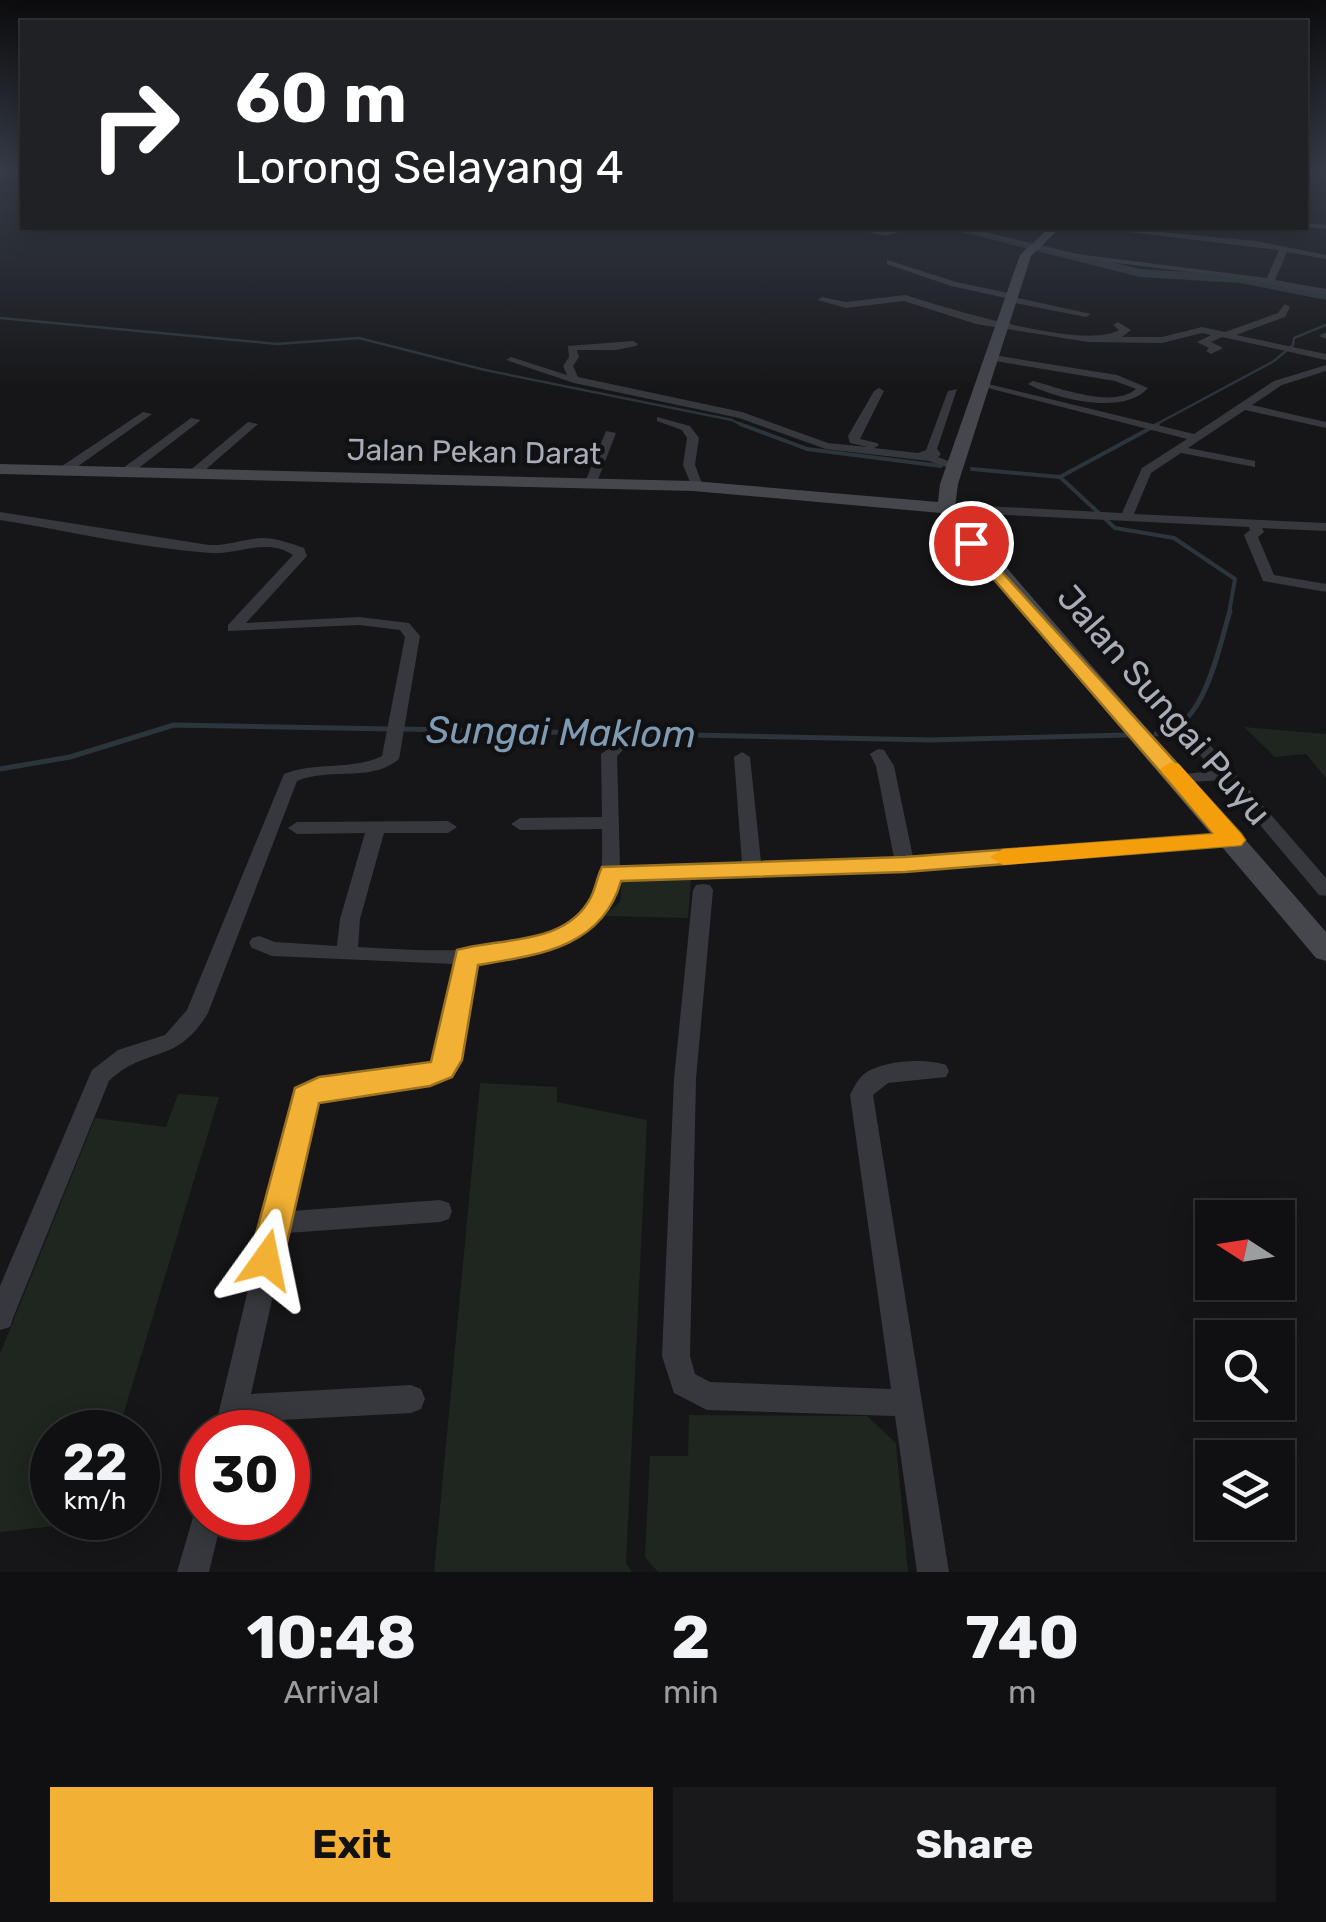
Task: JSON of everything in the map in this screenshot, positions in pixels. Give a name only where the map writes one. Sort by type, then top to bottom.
[{"type":"main road","points":[[947,500],[1029,251],[1037,243]]},
{"type":"main road","name":"Jalan Pekan Darat","points":[[0,469],[591,482],[907,502],[947,500]]},
{"type":"main road","name":"Jalan Sungai Puyu","points":[[947,500],[971,543],[1326,950]]},
{"type":"main road","points":[[907,502],[950,524],[971,543]]},
{"type":"street","points":[[1001,243],[1029,251],[1326,292]]},
{"type":"street","points":[[1006,243],[1029,251]]},
{"type":"street","points":[[1258,243],[1326,257]]},
{"type":"street","points":[[1269,283],[1284,249]]},
{"type":"street","points":[[1103,260],[1115,250]]},
{"type":"street","points":[[890,262],[1086,320],[1074,338]]},
{"type":"street","points":[[822,300],[846,305],[905,298],[1003,327],[1074,338],[1162,340],[1202,330],[1326,357]]},
{"type":"street","points":[[1211,352],[1218,348],[1202,342],[1282,315],[1285,308]]},
{"type":"street","points":[[1108,340],[1126,330],[1118,326]]},
{"type":"street","points":[[574,380],[568,366],[574,357],[571,348],[586,345],[612,350],[633,344]]},
{"type":"street","points":[[993,358],[1117,378],[1142,388],[1132,399],[1114,402],[1033,384]]},
{"type":"street","points":[[511,360],[574,380],[728,411],[826,446],[932,456],[960,451]]},
{"type":"street","points":[[1123,515],[1146,471],[1278,382],[1326,368]]},
{"type":"street","points":[[984,384],[1197,438]]},
{"type":"street","points":[[932,456],[952,391]]},
{"type":"street","points":[[879,392],[854,441],[932,456]]},
{"type":"street","points":[[1245,407],[1326,424]]},
{"type":"street","points":[[63,472],[147,414]]},
{"type":"street","points":[[661,419],[686,428],[693,438],[689,465],[696,486]]},
{"type":"street","points":[[123,474],[196,420]]},
{"type":"street","points":[[192,475],[252,424]]},
{"type":"street","points":[[938,432],[960,451]]},
{"type":"street","points":[[591,482],[610,433]]},
{"type":"street","points":[[1182,450],[1251,464]]},
{"type":"street","points":[[947,500],[1087,513],[1326,527]]},
{"type":"street","points":[[0,516],[200,548],[220,550],[260,539],[299,550],[300,556],[233,628],[359,621],[404,626],[413,636],[390,759],[381,764],[322,767],[290,778],[197,1013],[183,1036],[165,1048],[116,1058],[100,1076],[0,1318]]},
{"type":"street","points":[[1254,523],[1257,532],[1251,534],[1268,578],[1326,588]]},
{"type":"street","points":[[1197,741],[1326,890]]},
{"type":"street","points":[[259,943],[272,949],[466,957],[538,946],[571,933],[602,903],[611,873],[609,754],[618,748]]},
{"type":"street","points":[[878,754],[885,766],[905,864]]},
{"type":"street","points":[[742,757],[752,869]]},
{"type":"street","points":[[1180,779],[1224,775]]},
{"type":"street","points":[[520,824],[608,823]]},
{"type":"street","points":[[297,828],[448,827]]},
{"type":"street","points":[[346,951],[350,919],[376,828]]},
{"type":"street","points":[[611,873],[905,864],[1233,840]]},
{"type":"street","points":[[703,890],[684,1098],[676,1356],[684,1383],[706,1396],[908,1403]]},
{"type":"street","points":[[233,1410],[306,1096],[319,1089],[430,1075],[442,1070],[448,1060],[466,957]]},
{"type":"street","points":[[933,1572],[861,1095],[866,1082],[880,1074],[938,1072]]},
{"type":"street","points":[[274,1223],[440,1211]]},
{"type":"street","points":[[310,1411],[411,1399]]},
{"type":"street","points":[[193,1572],[201,1540]]},
{"type":"shaded area","points":[[1244,727],[1326,734],[1326,778],[1306,754],[1275,757]]},
{"type":"shaded area","points":[[691,879],[688,918],[604,916],[620,902],[622,881]]},
{"type":"shaded area","points":[[480,1083],[557,1087],[557,1102],[647,1120],[626,1563],[632,1572],[434,1572]]},
{"type":"shaded area","points":[[178,1094],[219,1097],[125,1410],[30,1410],[30,1529],[0,1532],[0,1354],[95,1118],[166,1127]]},
{"type":"shaded area","points":[[689,1415],[867,1416],[896,1443],[908,1572],[658,1572],[645,1557],[650,1456],[688,1456]]},
{"type":"waterway","points":[[1016,243],[1140,273],[1240,279],[1326,295]]},
{"type":"waterway","points":[[0,318],[277,344],[359,338],[485,370],[740,424]]},
{"type":"waterway","points":[[1153,426],[1274,361],[1293,345],[1294,338],[1326,325]]},
{"type":"waterway","points":[[740,424],[807,449],[941,466]]},
{"type":"waterway","points":[[740,424],[744,426]]},
{"type":"waterway","points":[[1060,477],[1158,424]]},
{"type":"waterway","points":[[972,469],[1060,477]]},
{"type":"waterway","points":[[1060,477],[1115,528],[1174,538],[1235,579],[1229,613]]},
{"type":"waterway","points":[[1156,734],[1186,719],[1197,704],[1214,666],[1230,611]]},
{"type":"waterway","name":"Sungai Maklom","points":[[0,769],[70,757],[174,725],[391,729]]},
{"type":"waterway","name":"Sungai Maklom","points":[[402,729],[931,740],[1128,735]]},
{"type":"slow traffic","points":[[1003,857],[1233,840],[1171,769]]},
{"type":"route","points":[[266,1260],[306,1096],[319,1089],[430,1075],[442,1070],[448,1060],[466,957],[538,946],[571,933],[589,920],[602,903],[611,873],[905,864],[1233,840],[1151,745],[1096,690],[971,543]]}]
